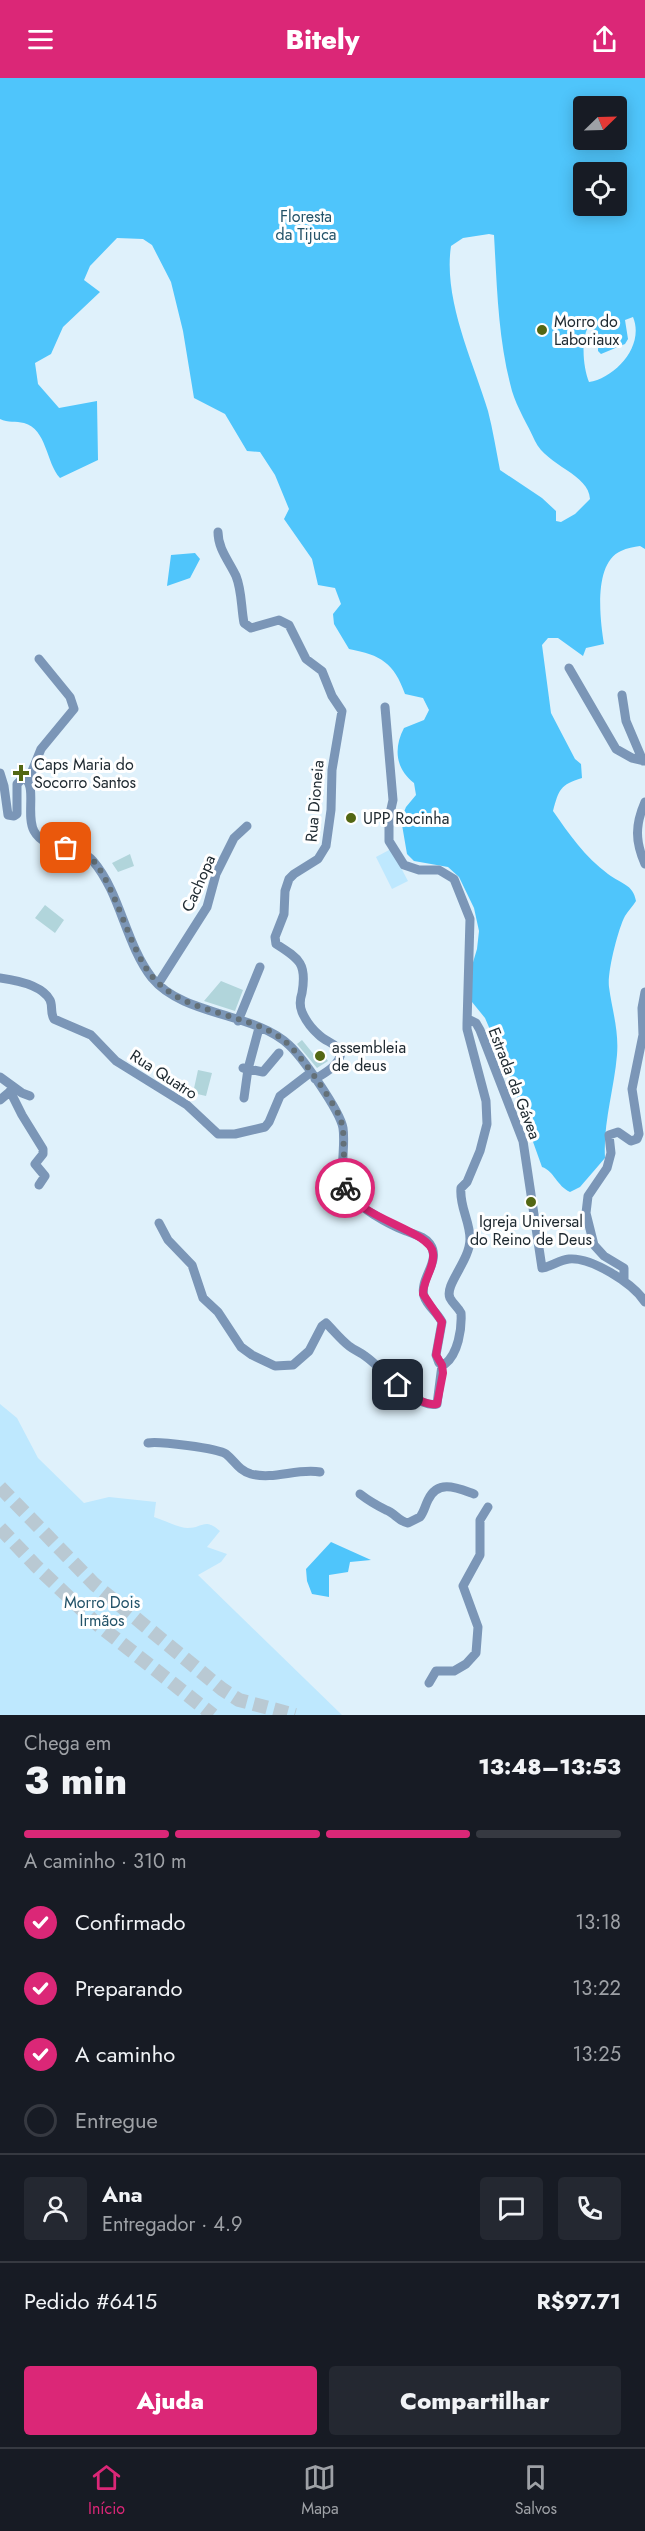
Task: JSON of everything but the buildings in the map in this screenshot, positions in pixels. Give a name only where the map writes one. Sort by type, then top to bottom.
[{"type":"street","name":"Rua Dioneia","points":[[218,532],[220,544],[236,577],[243,600],[244,623],[251,628],[279,620],[289,625],[306,659],[324,675],[332,696],[342,711],[332,770],[331,810],[326,846],[318,859],[289,879],[285,891],[284,914],[275,939],[276,944],[288,950],[298,960],[304,971],[300,1004],[304,1016],[319,1035],[336,1045],[341,1052],[340,1058],[334,1065],[313,1076]]},
{"type":"street","points":[[39,659],[70,697],[74,709],[41,749],[28,781],[31,789],[30,817],[34,832],[45,842],[80,851],[92,859],[111,894],[137,952],[158,984],[192,1003],[259,1028],[285,1042],[313,1076],[336,1109],[341,1122],[344,1179],[350,1197],[363,1208],[404,1231],[422,1237],[431,1246],[434,1257],[423,1287],[423,1294],[442,1322],[436,1355],[442,1365],[437,1404],[428,1403],[398,1385],[367,1356],[350,1347],[326,1323],[322,1326],[309,1351],[293,1365],[275,1366],[252,1355],[241,1347],[219,1314],[203,1298],[192,1265],[168,1240],[159,1223]]},
{"type":"street","points":[[569,668],[616,749],[644,761]]},
{"type":"street","points":[[622,695],[626,722],[644,761]]},
{"type":"street","points":[[384,707],[393,800],[389,818],[389,841],[404,865],[419,870],[440,870],[454,879],[471,919],[467,1024]]},
{"type":"street","points":[[0,772],[7,812],[12,816],[18,812],[17,784],[24,778],[28,781]]},
{"type":"street","points":[[645,802],[637,823],[636,836],[645,864]]},
{"type":"street","name":"Cachopa","points":[[158,984],[207,907],[216,874],[234,838],[247,826]]},
{"type":"street","points":[[238,1021],[260,967]]},
{"type":"street","name":"Rua Quatro","points":[[0,978],[22,982],[45,994],[50,1001],[54,1019],[91,1035],[121,1064],[187,1105],[218,1134],[234,1134],[265,1127],[280,1096],[313,1076]]},
{"type":"street","points":[[624,1279],[624,1268],[598,1252],[594,1245],[586,1207],[596,1182],[607,1168],[611,1152],[609,1135],[618,1132],[631,1141],[637,1139],[639,1134],[632,1089],[644,1017],[642,1008],[645,992]]},
{"type":"street","name":"Estrada da Gávea","points":[[442,1365],[448,1362],[455,1351],[462,1320],[460,1310],[450,1300],[448,1292],[449,1286],[465,1261],[470,1239],[461,1201],[461,1188],[467,1182],[480,1151],[487,1124],[486,1101],[478,1080],[467,1024],[470,1020],[474,1020],[480,1030],[518,1123],[529,1170],[542,1268],[563,1260],[578,1259],[624,1279],[645,1302]]},
{"type":"street","points":[[244,1098],[246,1069],[259,1028]]},
{"type":"street","points":[[246,1069],[262,1072],[279,1053]]},
{"type":"street","points":[[0,1077],[13,1090],[43,1149],[43,1154],[35,1164],[45,1176],[39,1185]]},
{"type":"street","points":[[13,1090],[30,1096]]},
{"type":"street","points":[[0,1100],[13,1090]]},
{"type":"street","points":[[148,1443],[191,1446],[223,1453],[240,1469],[256,1475],[283,1474],[306,1469],[320,1472]]},
{"type":"street","points":[[360,1494],[374,1506],[387,1510],[399,1520],[408,1522],[420,1517],[431,1493],[440,1487],[451,1486],[474,1494]]},
{"type":"street","points":[[429,1683],[436,1671],[454,1671],[470,1661],[476,1653],[478,1627],[463,1586],[480,1555],[480,1520],[488,1507]]},
{"type":"green space","name":"Floresta da Tijuca","points":[[0,78],[645,78],[645,549],[640,546],[621,551],[612,557],[606,567],[600,593],[604,644],[586,648],[583,656],[558,638],[548,638],[542,645],[551,713],[575,759],[581,764],[582,778],[569,783],[562,789],[553,811],[585,853],[608,874],[629,888],[636,901],[622,922],[609,980],[617,1046],[616,1068],[607,1119],[605,1158],[580,1187],[570,1192],[542,1167],[507,1069],[485,1018],[472,1002],[471,969],[479,931],[474,908],[459,877],[448,867],[414,861],[407,854],[401,819],[406,807],[416,795],[414,783],[400,765],[398,743],[404,728],[424,720],[429,710],[423,698],[405,694],[396,675],[385,662],[370,654],[349,649],[334,624],[333,614],[341,604],[335,588],[318,585],[312,559],[284,519],[289,509],[275,475],[260,452],[247,451],[225,414],[194,398],[183,331],[171,282],[152,245],[143,239],[117,238],[90,266],[84,280],[100,292],[63,327],[51,354],[35,363],[38,384],[59,408],[97,401],[98,460],[60,478],[55,472],[42,439],[32,426],[0,419]],"holes":[[[494,235],[501,333],[507,372],[514,397],[541,450],[575,476],[588,490],[590,499],[575,514],[561,522],[556,521],[556,511],[542,498],[500,470],[488,411],[455,309],[451,288],[451,246],[463,238]],[[633,317],[636,328],[635,339],[625,359],[609,374],[589,382],[584,354],[584,339],[588,327],[598,331],[598,351],[601,354],[625,344],[628,339],[625,320]]]},
{"type":"green space","points":[[195,553],[200,559],[190,578],[167,586],[171,555]]},
{"type":"green space","points":[[391,849],[408,881],[392,889],[376,857]]},
{"type":"green space","name":"Morro Dois Irmãos","points":[[0,1404],[17,1418],[38,1458],[84,1503],[109,1497],[156,1502],[154,1517],[184,1528],[207,1524],[220,1531],[207,1547],[227,1554],[221,1562],[198,1575],[342,1715],[0,1715]]},
{"type":"green space","points":[[331,1542],[371,1560],[350,1562],[348,1572],[329,1575],[329,1597],[312,1594],[307,1581],[306,1569]]},
{"type":"tunnel","points":[[0,1487],[94,1584],[222,1689],[239,1700],[295,1715]]},
{"type":"tunnel","points":[[0,1528],[97,1624],[213,1715]]},
{"type":"way so far","points":[[66,848],[86,854],[98,867],[137,952],[158,984],[175,995],[212,1012],[269,1031],[282,1039],[302,1060],[339,1115],[343,1127],[345,1188]]},
{"type":"place","name":"Morro do Laboriaux","points":[[542,330]]},
{"type":"place","name":"Caps Maria do Socorro Santos","points":[[21,773]]},
{"type":"place","name":"UPP Rocinha","points":[[351,818]]},
{"type":"place","name":"assembleia de deus","points":[[320,1056]]},
{"type":"place","name":"Igreja Universal do Reino de Deus","points":[[531,1202]]},
{"type":"route","points":[[345,1188],[350,1197],[363,1208],[404,1231],[422,1237],[429,1243],[433,1252],[434,1257],[423,1287],[423,1294],[440,1318],[443,1327],[436,1355],[442,1365],[443,1373],[437,1404],[433,1405],[416,1398],[398,1385]]}]
